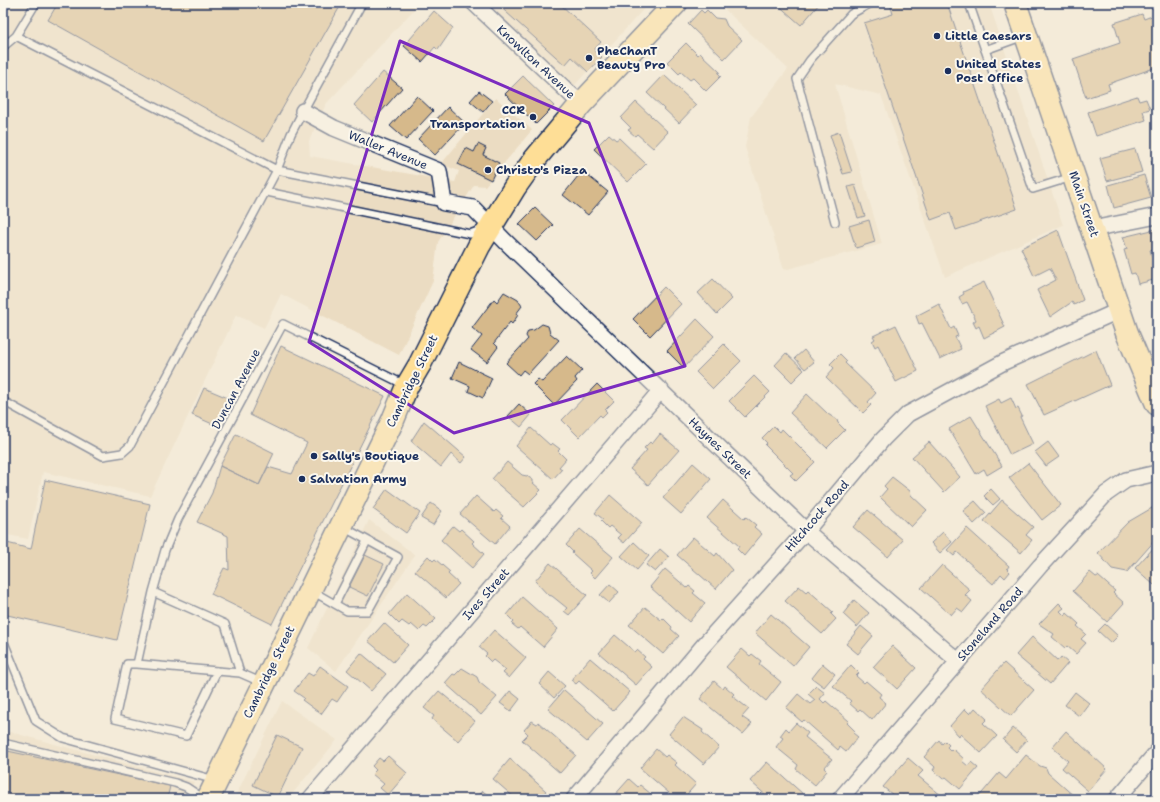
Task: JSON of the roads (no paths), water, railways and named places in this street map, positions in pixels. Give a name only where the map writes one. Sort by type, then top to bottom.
[{"type":"main road","name":"Cambridge Street","points":[[212,790],[393,420],[407,386],[420,364],[490,226],[535,159],[581,104],[676,3]]},
{"type":"main road","name":"Main Street","points":[[1015,3],[1127,333],[1157,404]]},
{"type":"street","name":"Knowlton Avenue","points":[[474,3],[581,104]]},
{"type":"street","name":"Waller Avenue","points":[[303,111],[334,128],[439,171],[444,203]]},
{"type":"street","points":[[444,203],[473,208],[490,226]]},
{"type":"street","points":[[1092,229],[1157,216]]},
{"type":"street","name":"Haynes Street","points":[[490,226],[806,530],[958,661]]},
{"type":"street","name":"Hitchcock Road","points":[[574,799],[703,646],[884,439],[908,414],[1004,362],[1120,310]]},
{"type":"street","name":"Ives Street","points":[[310,799],[661,390]]},
{"type":"street","name":"Stoneland Road","points":[[840,799],[1040,566],[1106,494],[1126,480],[1157,473]]},
{"type":"street","points":[[1117,799],[1157,752]]},
{"type":"lane","points":[[3,47],[16,36],[36,3]]},
{"type":"lane","points":[[3,401],[103,456],[122,453],[130,446],[267,192],[291,134],[362,3]]},
{"type":"lane","points":[[835,222],[797,79],[810,60],[851,14],[871,3]]},
{"type":"lane","points":[[969,3],[1033,189],[1074,177]]},
{"type":"lane","points":[[16,36],[277,170],[444,203]]},
{"type":"lane","points":[[986,50],[1026,36]]},
{"type":"lane","points":[[267,192],[470,234],[490,226]]},
{"type":"lane","name":"Duncan Avenue","points":[[153,592],[165,550],[178,519],[283,324],[407,386]]},
{"type":"lane","points":[[310,590],[347,611],[368,611],[398,557],[341,526]]},
{"type":"lane","points":[[335,604],[367,541]]},
{"type":"lane","points":[[137,664],[153,592],[225,624],[240,673]]},
{"type":"lane","points":[[3,640],[36,721],[63,738],[212,790]]},
{"type":"lane","points":[[217,671],[186,736],[115,719],[128,664],[137,664],[240,673],[264,683]]},
{"type":"lane","points":[[3,743],[175,783],[186,787],[204,799]]},
{"type":"place","name":"Little Caesars","points":[[937,36]]},
{"type":"place","name":"PheChanT Beauty Pro","points":[[589,58]]},
{"type":"place","name":"United States Post Office","points":[[948,71]]},
{"type":"place","name":"CCR Transportation","points":[[533,117]]},
{"type":"place","name":"Christo's Pizza","points":[[488,170]]},
{"type":"place","name":"Sally's Boutique","points":[[314,456]]},
{"type":"place","name":"Salvation Army","points":[[302,479]]}]
